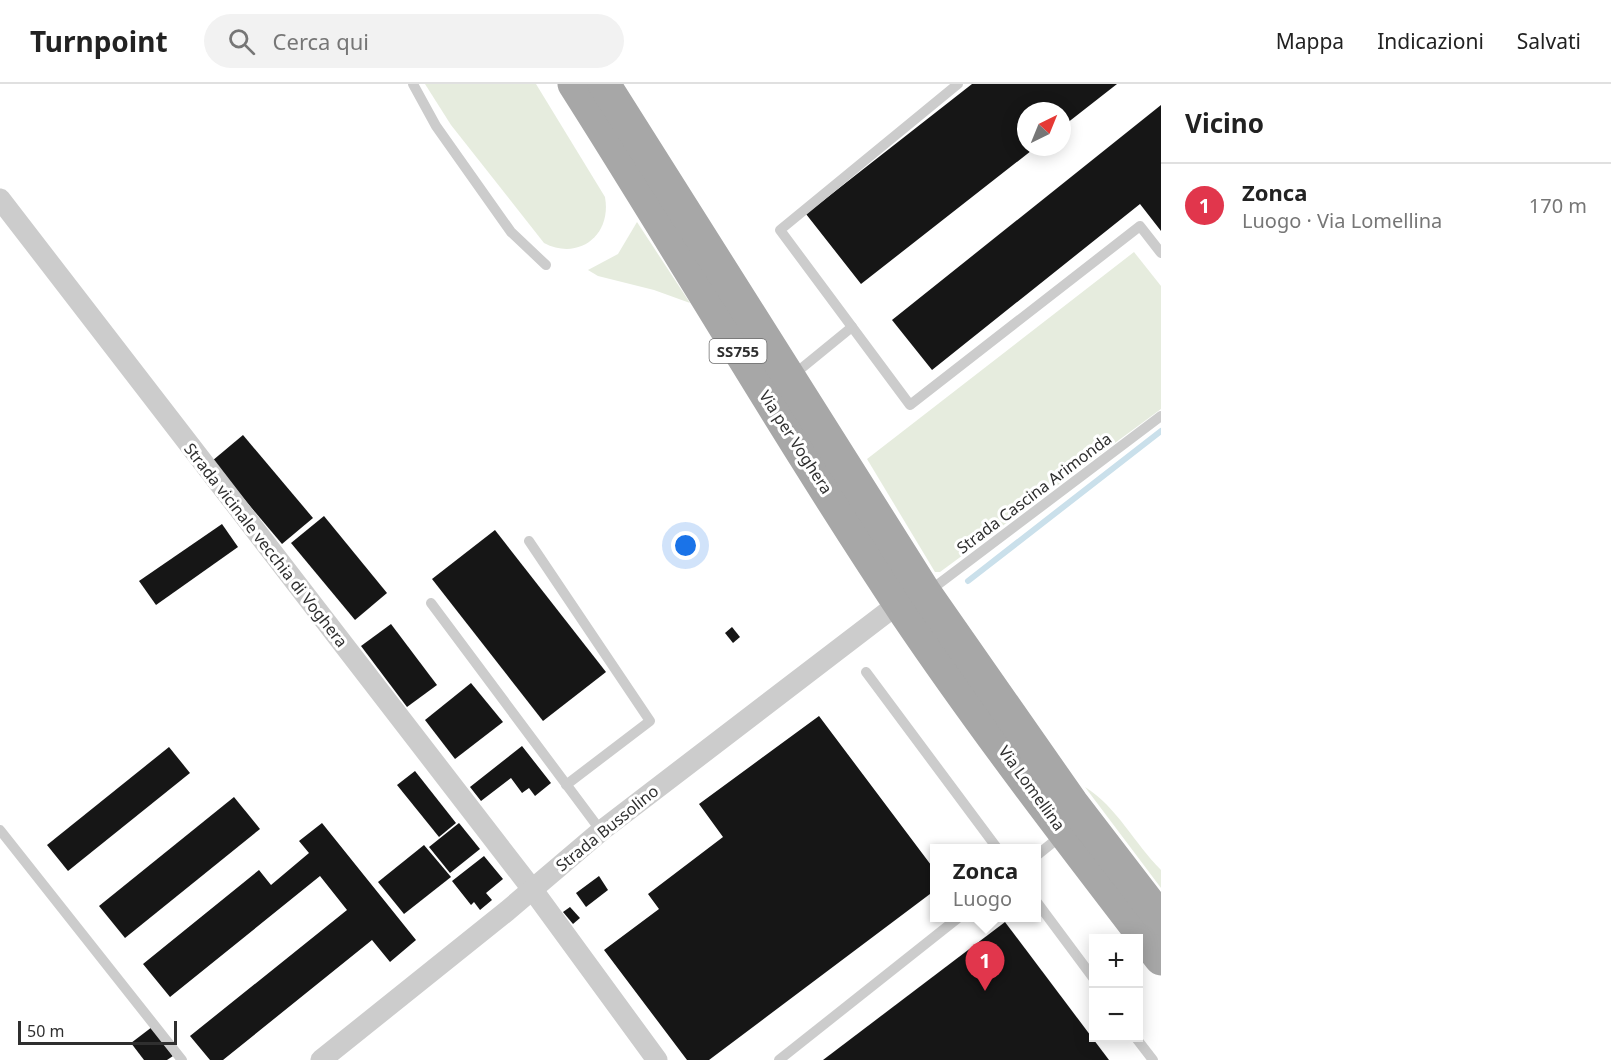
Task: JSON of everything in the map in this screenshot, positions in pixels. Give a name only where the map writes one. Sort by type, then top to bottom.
[{"type":"main road","name":"Via per Voghera","points":[[574,84],[770,403],[910,604]]},
{"type":"main road","name":"Via per Voghera","points":[[604,84],[789,378],[910,604]]},
{"type":"main road","name":"Via Lomellina","points":[[910,604],[1065,833],[1161,959]]},
{"type":"main road","name":"Via Lomellina","points":[[910,604],[1072,803],[1161,919]]},
{"type":"street","name":"Strada vicinale vecchia di Voghera","points":[[0,199],[532,889],[657,1060]]},
{"type":"street","name":"Strada Bussolino","points":[[321,1060],[601,831],[910,604]]},
{"type":"lane","points":[[413,84],[436,126],[511,232],[546,265]]},
{"type":"lane","points":[[958,84],[780,230],[910,405],[1140,226],[1161,253]]},
{"type":"lane","points":[[789,378],[852,327]]},
{"type":"lane","name":"Strada Cascina Arimonda","points":[[910,604],[1161,416]]},
{"type":"lane","points":[[529,541],[650,721],[566,785]]},
{"type":"lane","points":[[431,603],[601,831]]},
{"type":"lane","points":[[866,672],[993,844]]},
{"type":"lane","points":[[0,830],[182,1060]]},
{"type":"lane","points":[[1041,852],[1065,833]]},
{"type":"lane","points":[[1041,908],[1089,972]]},
{"type":"lane","points":[[779,1060],[953,922]]},
{"type":"lane","points":[[1139,1042],[1153,1060]]},
{"type":"shaded area","points":[[425,84],[536,84],[605,197],[606,211],[598,233],[580,247],[557,248],[544,243],[451,125]]},
{"type":"shaded area","points":[[637,222],[690,303],[654,290],[598,276],[588,270],[618,254]]},
{"type":"shaded area","points":[[1134,252],[1161,286],[1161,409],[940,572],[935,572],[867,459]]},
{"type":"shaded area","points":[[1085,787],[1107,805],[1161,870],[1161,888]]},
{"type":"building","points":[[972,84],[1117,84],[1071,120],[1071,102],[1017,102],[1017,156],[1025,156],[861,284],[806,214]]},
{"type":"building","points":[[1161,105],[1161,231],[1140,204],[932,370],[892,320]]},
{"type":"building","points":[[243,435],[313,518],[282,544],[212,461]]},
{"type":"building","points":[[324,516],[387,593],[355,620],[291,543]]},
{"type":"building","points":[[222,524],[238,547],[156,605],[139,581]]},
{"type":"building","points":[[495,530],[606,672],[543,721],[432,579]]},
{"type":"building","points":[[391,624],[437,685],[407,707],[361,646]]},
{"type":"building","points":[[732,627],[740,637],[733,643],[725,633]]},
{"type":"building","points":[[471,683],[503,722],[455,759],[425,720]]},
{"type":"building","points":[[819,716],[930,864],[930,894],[709,1060],[687,1060],[604,950],[659,909],[648,894],[723,837],[699,804]]},
{"type":"building","points":[[522,746],[551,783],[535,796],[529,788],[522,793],[511,778],[481,801],[470,787]]},
{"type":"building","points":[[169,747],[190,773],[68,871],[47,845]]},
{"type":"building","points":[[415,771],[456,823],[439,837],[397,785]]},
{"type":"building","points":[[234,797],[260,829],[125,938],[99,906]]},
{"type":"building","points":[[322,823],[416,940],[390,962],[372,940],[223,1060],[210,1060],[190,1036],[347,910],[320,876],[170,997],[143,964],[259,870],[271,885],[309,853],[299,841]]},
{"type":"building","points":[[459,823],[480,849],[450,873],[429,847]]},
{"type":"building","points":[[424,845],[451,877],[404,914],[378,882]]},
{"type":"building","points":[[484,856],[503,879],[486,893],[492,900],[480,910],[474,902],[471,905],[452,881]]},
{"type":"building","points":[[599,876],[608,890],[586,907],[576,893]]},
{"type":"building","points":[[570,907],[580,918],[573,924],[563,912]]},
{"type":"building","points":[[1005,922],[1089,1033],[1089,1042],[1095,1042],[1109,1060],[823,1060]]},
{"type":"building","points":[[152,1027],[173,1056],[167,1060],[144,1060],[131,1043]]},
{"type":"waterway","points":[[968,581],[1161,431]]},
{"type":"place","name":"Zonca","points":[[985,991]]}]
